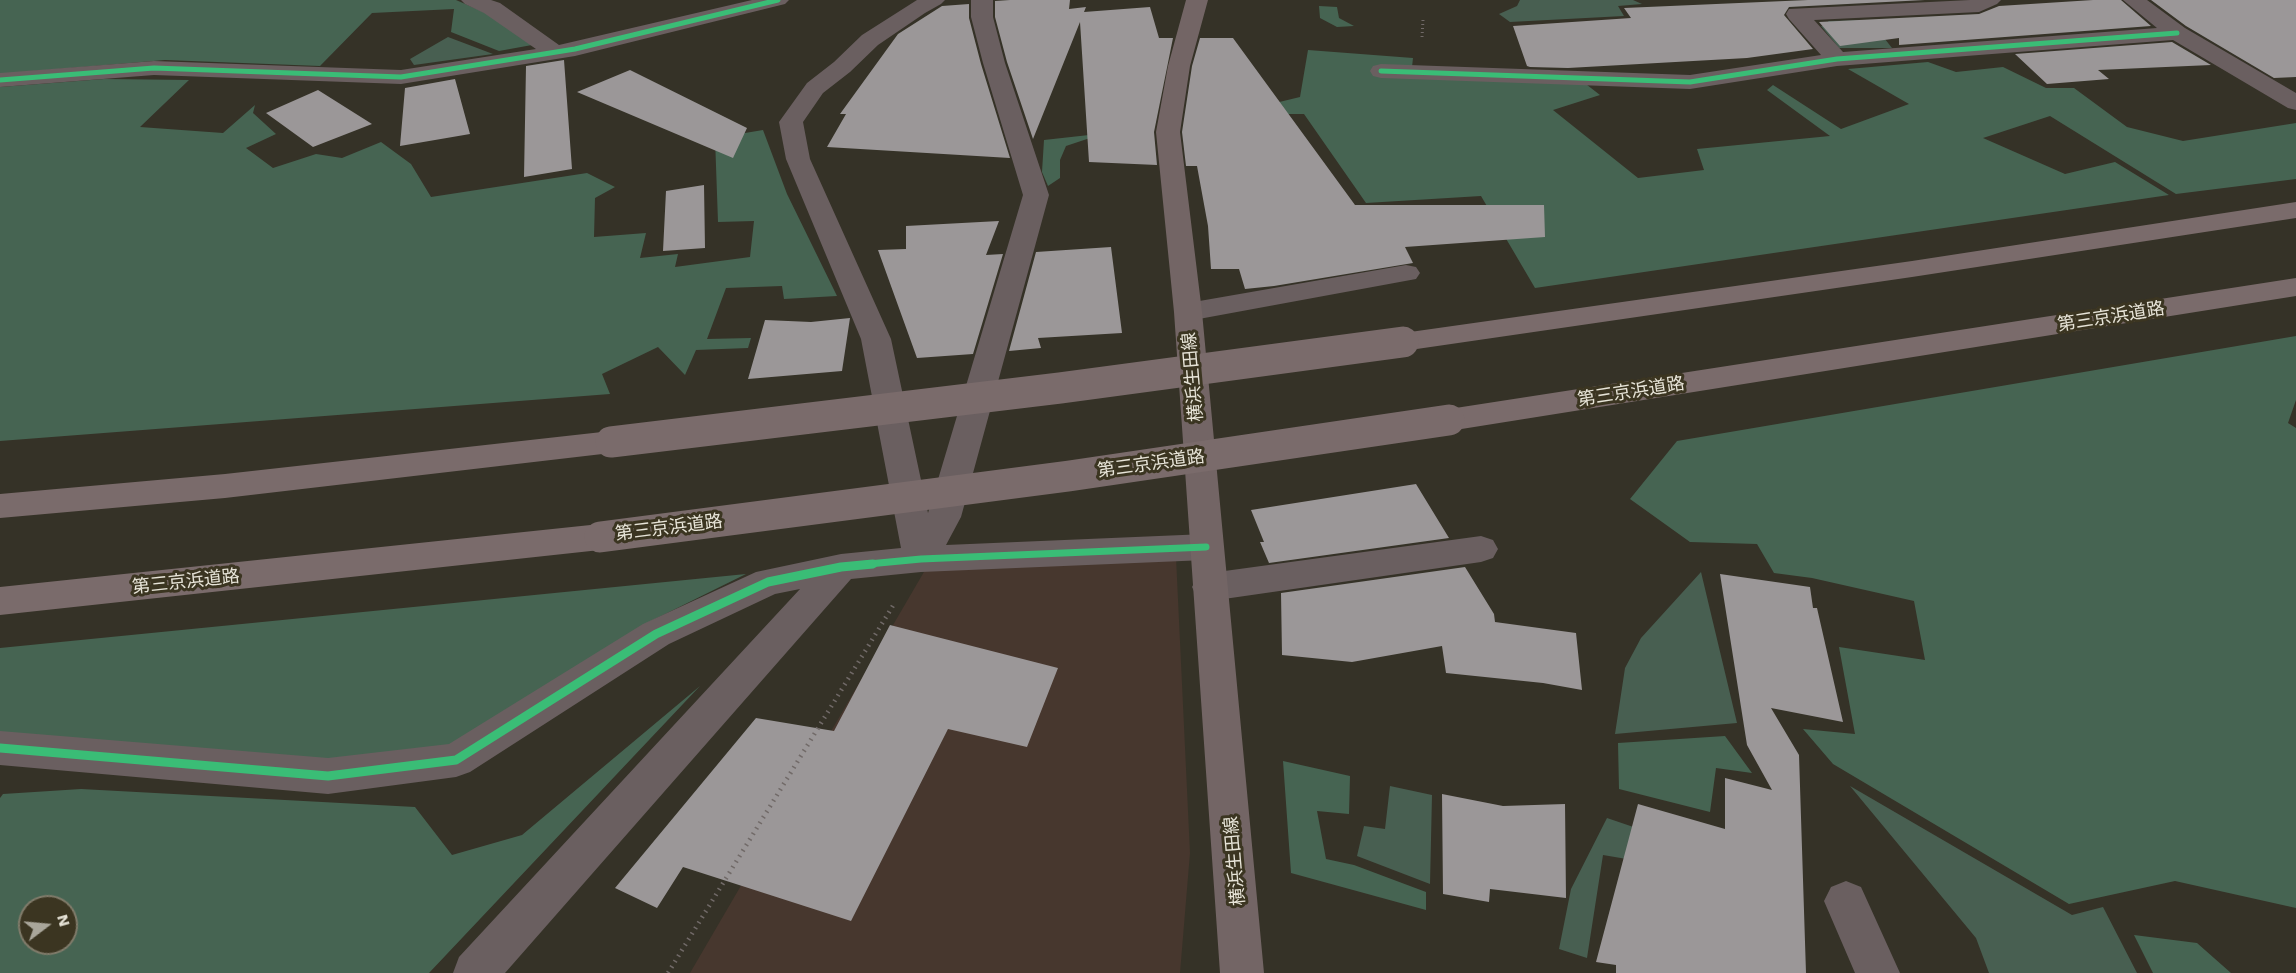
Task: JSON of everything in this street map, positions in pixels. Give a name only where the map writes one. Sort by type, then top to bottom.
[{"type":"highway","points":[[0,506],[225,486],[1072,387],[1923,267],[2296,210]]},
{"type":"highway","name":"第三京浜道路","points":[[0,600],[600,537],[1068,476],[1449,420],[2296,287]]},
{"type":"main road","name":"横浜生田線","points":[[1197,0],[1179,66],[1168,132],[1188,312],[1206,547],[1235,860],[1242,973]]},
{"type":"street","points":[[472,0],[492,8],[555,52]]},
{"type":"street","points":[[0,80],[154,68],[401,77],[555,52],[778,0]]},
{"type":"street","points":[[887,0],[926,4]]},
{"type":"street","points":[[921,560],[944,517],[1036,195],[994,63],[982,16],[981,0]]},
{"type":"street","points":[[1837,59],[1797,14],[1979,6],[1990,0]]},
{"type":"street","points":[[2133,0],[2177,33],[2296,104]]},
{"type":"street","points":[[921,560],[876,339],[798,159],[791,122],[815,88],[842,67],[870,40],[926,4]]},
{"type":"street","points":[[1382,71],[1422,68],[1690,82],[1837,59],[2177,33]]},
{"type":"street","points":[[1188,312],[1406,273]]},
{"type":"street","points":[[0,748],[328,776],[456,760],[656,634],[768,582],[841,567],[921,560],[1206,547]]},
{"type":"street","points":[[1210,587],[1481,549]]},
{"type":"street","points":[[475,973],[841,567]]},
{"type":"street","points":[[1846,901],[1878,973]]},
{"type":"path","points":[[668,973],[921,560]]},
{"type":"shaded area","points":[[1176,557],[1190,853],[1180,973],[690,973],[928,565]]},
{"type":"green space","points":[[0,0],[456,0],[486,13],[532,45],[499,51],[451,32],[454,9],[372,13],[320,66],[165,60],[0,74]]},
{"type":"green space","points":[[1520,0],[1633,0],[1642,4],[1618,6],[1624,16],[1510,22],[1499,14],[1517,6]]},
{"type":"green space","points":[[1319,6],[1337,7],[1339,18],[1354,26],[1337,27],[1320,18]]},
{"type":"green space","points":[[1870,20],[1892,48],[1839,48],[1821,26],[1831,26],[1828,21]]},
{"type":"green space","points":[[448,37],[493,54],[414,65],[410,59]]},
{"type":"green space","points":[[1308,50],[1413,58],[1411,76],[1582,81],[1600,95],[1553,110],[1638,178],[1704,170],[1697,149],[1830,136],[1767,90],[1773,85],[1841,129],[1909,104],[1848,69],[1928,62],[1956,72],[2003,67],[2046,88],[2074,88],[2127,127],[2183,141],[2296,123],[2296,179],[2176,194],[2050,116],[1983,138],[2065,174],[2115,162],[2169,195],[1535,288],[1481,196],[1366,203],[1304,114],[1276,114],[1271,104],[1300,97]]},
{"type":"green space","points":[[104,79],[189,80],[140,127],[223,133],[255,105],[253,113],[276,134],[246,148],[273,168],[316,154],[342,158],[381,142],[411,164],[431,197],[587,173],[615,187],[595,198],[594,237],[646,233],[640,258],[678,254],[675,267],[750,257],[754,221],[718,222],[715,138],[763,130],[787,194],[837,296],[784,299],[782,286],[726,288],[707,339],[751,338],[748,348],[696,350],[685,375],[658,347],[602,374],[610,394],[0,441],[0,87]]},
{"type":"green space","points":[[1089,135],[1136,136],[1087,139],[1066,146],[1060,160],[1060,178],[1048,186],[1042,172],[1044,140]]},
{"type":"green space","points":[[2296,336],[2296,400],[2288,423],[2296,428],[2296,908],[2175,881],[2069,904],[1833,764],[1803,729],[1855,734],[1839,647],[1925,660],[1914,601],[1812,578],[1774,573],[1757,544],[1690,542],[1630,499],[1677,441]]},
{"type":"green space","points":[[1701,572],[1737,723],[1615,734],[1625,668],[1641,638]]},
{"type":"green space","points":[[746,574],[649,622],[452,748],[339,761],[0,735],[0,648]]},
{"type":"green space","points":[[700,686],[429,973],[0,973],[0,798],[3,794],[81,789],[415,807],[452,855],[522,835]]},
{"type":"green space","points":[[1725,736],[1752,773],[1716,768],[1710,812],[1619,789],[1618,743]]},
{"type":"green space","points":[[1283,761],[1350,776],[1349,814],[1317,811],[1326,859],[1354,865],[1426,892],[1426,910],[1291,873]]},
{"type":"green space","points":[[1390,786],[1432,795],[1430,884],[1357,856],[1364,826],[1385,829]]},
{"type":"green space","points":[[1850,786],[2072,915],[2103,907],[2137,973],[1989,973],[1976,938]]},
{"type":"green space","points":[[1607,818],[1654,834],[1656,864],[1603,855],[1587,958],[1559,949],[1571,889]]},
{"type":"green space","points":[[2134,935],[2197,943],[2231,973],[2153,973]]},
{"type":"building","points":[[1070,0],[1069,9],[1086,7],[1084,12],[1150,7],[1159,38],[1173,38],[1154,132],[1157,165],[1089,162],[1080,22],[1033,139],[1007,62],[995,17],[995,1]]},
{"type":"building","points":[[1808,0],[1925,0],[1789,7],[1784,15],[1813,49],[1747,58],[1568,68],[1530,67],[1527,66],[1513,26],[1631,18],[1624,8]]},
{"type":"building","points":[[2121,0],[2151,26],[1899,45],[1899,38],[1840,46],[1819,22],[1979,14],[1999,6]]},
{"type":"building","points":[[2151,0],[2296,0],[2296,77],[2274,78],[2186,26]]},
{"type":"building","points":[[969,4],[969,18],[981,64],[1010,158],[827,147],[846,114],[840,114],[898,34],[942,6]]},
{"type":"building","points":[[1200,38],[1233,38],[1355,205],[1544,205],[1545,237],[1405,247],[1413,263],[1245,289],[1239,269],[1211,269],[1208,226],[1197,166],[1186,166],[1182,132],[1192,66]]},
{"type":"building","points":[[2172,42],[2211,65],[2098,70],[2109,79],[2047,84],[2015,54]]},
{"type":"building","points":[[564,60],[572,169],[524,177],[526,66]]},
{"type":"building","points":[[630,70],[747,128],[733,158],[577,92]]},
{"type":"building","points":[[455,79],[470,134],[400,146],[405,88]]},
{"type":"building","points":[[318,90],[372,124],[313,147],[266,113]]},
{"type":"building","points":[[704,185],[705,248],[663,251],[666,191]]},
{"type":"building","points":[[999,221],[986,255],[1003,254],[973,354],[917,358],[878,250],[906,249],[906,226]]},
{"type":"building","points":[[1111,247],[1122,333],[1038,338],[1041,348],[1009,351],[1036,252]]},
{"type":"building","points":[[850,318],[842,371],[748,379],[765,320],[811,322]]},
{"type":"building","points":[[1416,484],[1449,538],[1269,563],[1260,542],[1264,542],[1251,510]]},
{"type":"building","points":[[1465,567],[1494,614],[1495,622],[1576,633],[1582,690],[1543,683],[1446,673],[1442,646],[1352,662],[1282,655],[1281,593]]},
{"type":"building","points":[[1720,574],[1810,587],[1813,608],[1817,608],[1843,722],[1771,708],[1799,755],[1806,973],[1616,973],[1616,965],[1596,962],[1638,804],[1725,829],[1725,778],[1772,790],[1747,745]]},
{"type":"building","points":[[890,625],[1058,668],[1027,747],[948,729],[851,921],[683,867],[657,908],[615,888],[756,718],[834,731]]},
{"type":"building","points":[[1442,794],[1503,806],[1565,804],[1566,898],[1490,889],[1489,902],[1443,894]]},
{"type":"cycle path","points":[[0,80],[154,68],[401,77],[575,49],[778,0]]},
{"type":"cycle path","points":[[1381,71],[1690,82],[1837,59],[2177,33]]},
{"type":"cycle path","points":[[0,748],[328,776],[456,760],[656,634],[768,582],[841,567],[921,559],[1206,547]]}]
